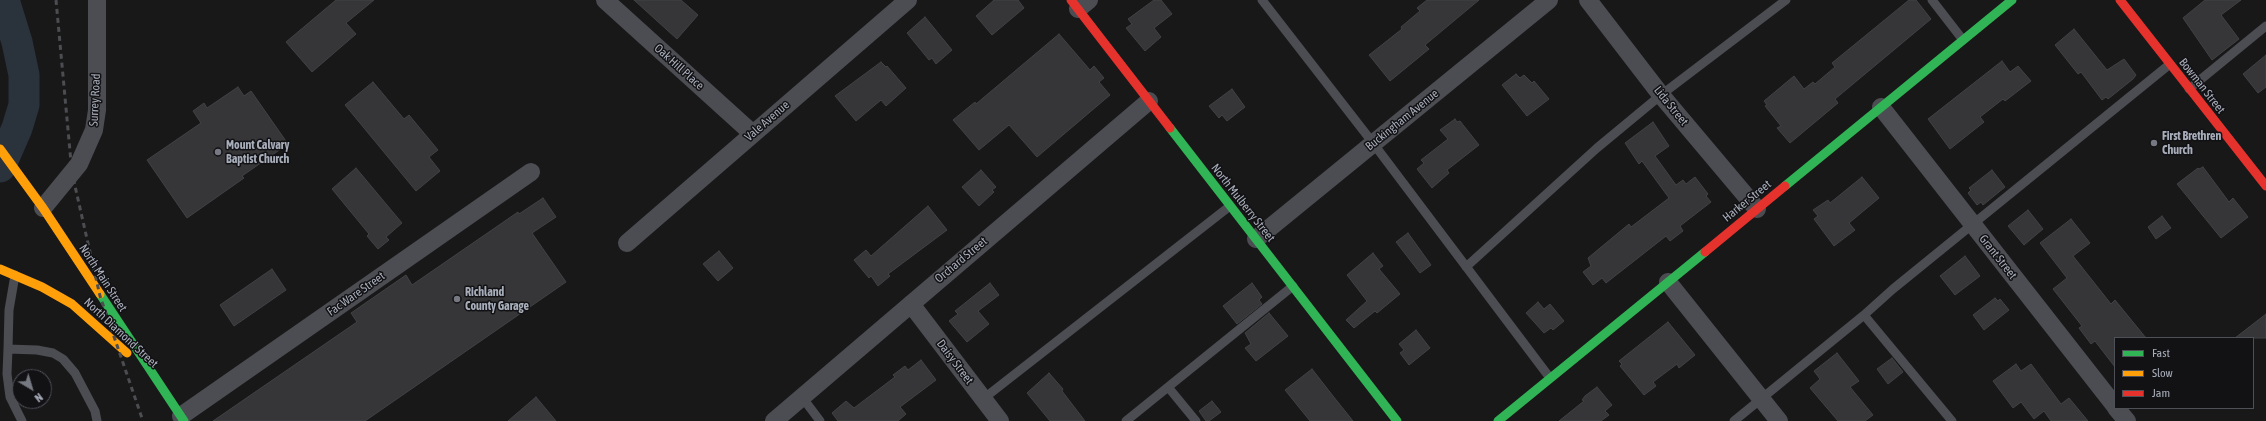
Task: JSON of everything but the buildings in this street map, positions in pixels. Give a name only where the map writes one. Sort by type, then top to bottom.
[{"type":"main road","name":"Harker Street","points":[[1498,421],[2012,0]]},
{"type":"main road","name":"Bowman Street","points":[[2120,0],[2266,186]]},
{"type":"main road","name":"North Mulberry Street","points":[[1079,3],[1149,100],[1397,421]]},
{"type":"main road","name":"North Main Street","points":[[0,149],[43,208],[159,385],[183,418]]},
{"type":"main road","name":"North Diamond Street","points":[[0,269],[15,274],[42,287],[72,304],[114,340],[159,385]]},
{"type":"street","name":"Surrey Road","points":[[43,208],[79,164],[94,130],[97,110],[97,0]]},
{"type":"street","name":"Oak Hill Place","points":[[605,0],[753,134]]},
{"type":"street","name":"Vale Avenue","points":[[627,243],[908,0]]},
{"type":"street","name":"Buckingham Avenue","points":[[1256,240],[1549,0]]},
{"type":"street","name":"Lida Street","points":[[1588,0],[1661,94],[1757,209]]},
{"type":"street","name":"Orchard Street","points":[[774,421],[1149,100]]},
{"type":"street","name":"Grant Street","points":[[1881,107],[2114,404]]},
{"type":"street","name":"Fac Ware Street","points":[[183,418],[531,172]]},
{"type":"street","points":[[1668,282],[1779,421]]},
{"type":"street","name":"Daisy Street","points":[[911,304],[1000,421]]},
{"type":"street","name":"Grant Street","points":[[2118,409],[2127,421]]},
{"type":"lane","points":[[1262,0],[1550,378]]},
{"type":"lane","points":[[1466,267],[1597,148],[1661,94],[1786,0]]},
{"type":"lane","points":[[1932,0],[1963,40]]},
{"type":"lane","points":[[2189,89],[2266,26]]},
{"type":"lane","points":[[1734,421],[1864,315],[1892,288],[2170,64]]},
{"type":"lane","points":[[983,399],[1230,206]]},
{"type":"lane","points":[[15,274],[9,310],[9,391],[22,421]]},
{"type":"lane","points":[[1126,421],[1292,286]]},
{"type":"lane","points":[[1864,315],[1952,421]]},
{"type":"lane","points":[[8,349],[37,350],[53,353],[63,359],[75,373],[95,411],[97,421]]},
{"type":"lane","points":[[1168,387],[1196,421]]},
{"type":"lane","points":[[802,397],[820,421]]},
{"type":"waterway","points":[[0,167],[17,128],[24,105],[24,75],[17,42],[4,0]]},
{"type":"railway","points":[[56,0],[72,173],[100,296],[143,421]]},
{"type":"traffic: fast","points":[[1785,186],[2012,0]]},
{"type":"traffic: fast","points":[[1170,128],[1397,421]]},
{"type":"traffic: fast","points":[[1498,421],[1705,252]]},
{"type":"traffic: fast","points":[[100,294],[184,421]]},
{"type":"traffic: slow","points":[[0,149],[43,208],[100,294]]},
{"type":"traffic: slow","points":[[0,269],[42,287],[72,304],[127,353]]},
{"type":"traffic: jam","points":[[1071,0],[1170,128]]},
{"type":"traffic: jam","points":[[2120,0],[2266,186]]},
{"type":"traffic: jam","points":[[1705,252],[1785,186]]},
{"type":"place","name":"First Brethren Church","points":[[2154,143]]},
{"type":"place","name":"Mount Calvary Baptist Church","points":[[218,152]]},
{"type":"place","name":"Richland County Garage","points":[[457,299]]}]
